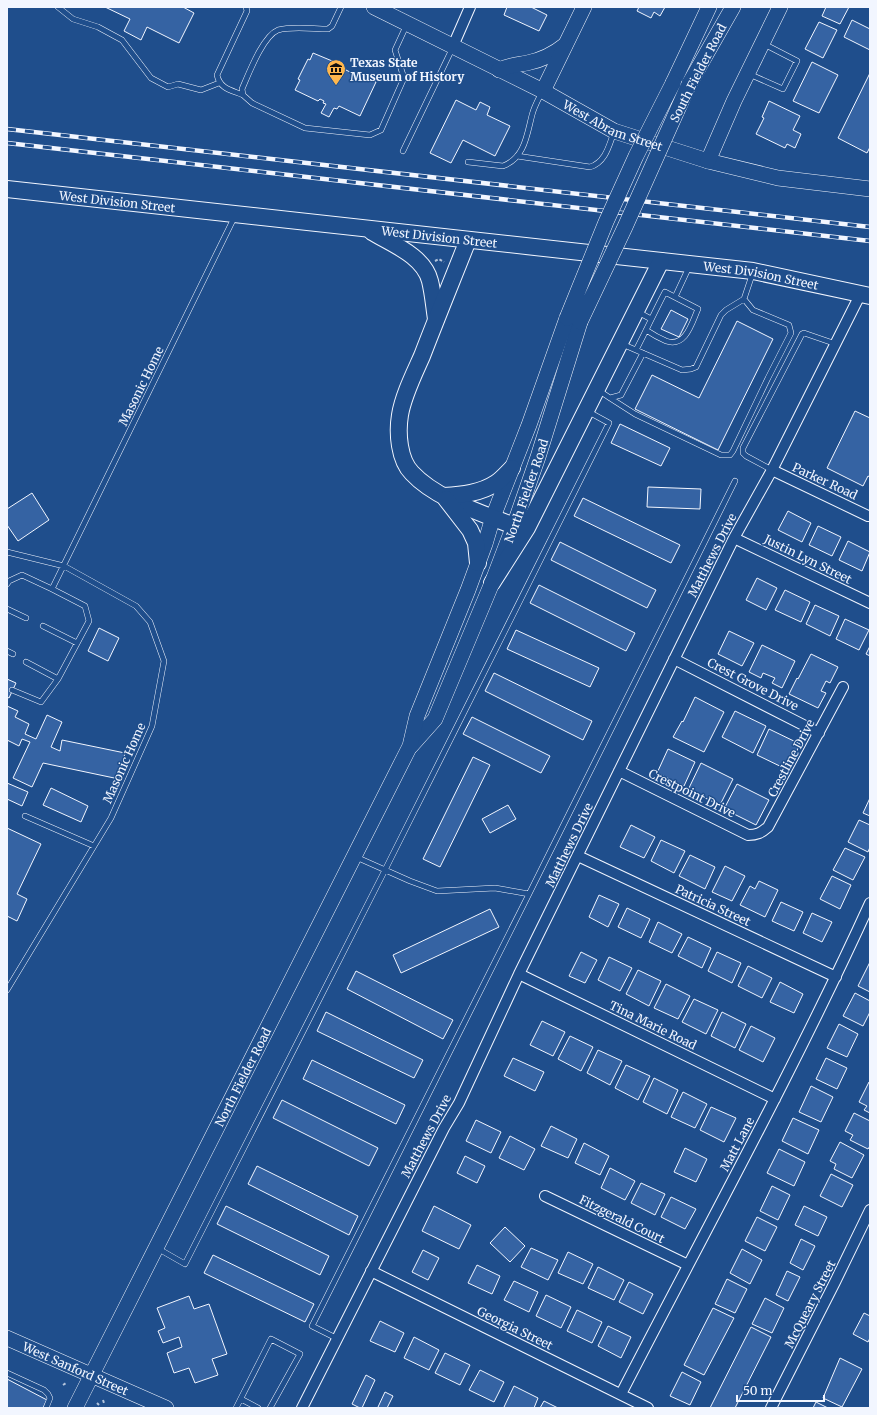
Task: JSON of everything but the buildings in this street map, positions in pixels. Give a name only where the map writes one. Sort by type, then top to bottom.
[{"type":"main road","name":"West Abram Street","points":[[374,7],[543,91],[614,131],[708,161],[778,178],[869,187]]},
{"type":"main road","points":[[543,91],[584,7]]},
{"type":"main road","name":"South Fielder Road","points":[[606,222],[636,156],[709,7]]},
{"type":"main road","name":"South Fielder Road","points":[[625,227],[689,84],[733,7]]},
{"type":"main road","points":[[708,161],[780,7]]},
{"type":"main road","points":[[499,70],[510,65],[538,60],[554,54],[566,44]]},
{"type":"main road","name":"West Division Street","points":[[7,189],[753,271],[865,295]]},
{"type":"main road","name":"North Fielder Road","points":[[410,746],[435,719],[492,583],[514,526],[538,457],[574,320],[606,222]]},
{"type":"main road","name":"North Fielder Road","points":[[75,1408],[410,746],[417,716],[478,563],[493,517],[512,468],[574,320],[625,227]]},
{"type":"main road","points":[[367,229],[413,256],[424,268],[430,280],[436,319]]},
{"type":"main road","points":[[468,240],[408,388],[400,415],[398,435],[403,458],[411,472],[424,484],[443,496],[514,526]]},
{"type":"main road","points":[[492,583],[527,528],[586,410],[603,393],[620,343],[661,261]]},
{"type":"main road","points":[[443,496],[482,491],[496,482],[512,468]]},
{"type":"main road","points":[[443,496],[470,530],[476,543],[478,563]]},
{"type":"main road","name":"West Sanford Street","points":[[9,1340],[166,1408]]},
{"type":"street","points":[[453,46],[470,7]]},
{"type":"street","name":"Matthews Drive","points":[[302,1408],[444,1128],[459,1103],[519,974],[734,538],[772,470],[836,344],[865,295]]},
{"type":"street","name":"Parker Road","points":[[772,470],[868,516]]},
{"type":"street","name":"Justin Lyn Street","points":[[734,538],[870,603]]},
{"type":"street","name":"Crest Grove Drive","points":[[674,659],[819,733]]},
{"type":"street","name":"Crestline Drive","points":[[754,835],[762,833],[768,827],[844,687]]},
{"type":"street","name":"Crestpoint Drive","points":[[619,771],[748,835],[754,835]]},
{"type":"street","name":"Patricia Street","points":[[578,856],[836,977]]},
{"type":"street","name":"Matt Lane","points":[[621,1394],[796,1058],[870,903]]},
{"type":"street","name":"Tina Marie Road","points":[[519,974],[775,1098]]},
{"type":"street","name":"Fitzgerald Court","points":[[545,1196],[688,1265]]},
{"type":"street","name":"McQueary Street","points":[[771,1408],[836,1282],[870,1210]]},
{"type":"street","name":"Georgia Street","points":[[371,1271],[648,1408]]},
{"type":"lane","points":[[58,7],[73,19],[98,27],[122,40],[151,78],[168,87],[178,84],[201,90],[219,83]]},
{"type":"lane","points":[[246,7],[247,11],[217,75],[219,83],[222,86],[243,95],[252,103],[305,128],[370,135],[381,130],[404,78],[395,50],[408,23]]},
{"type":"lane","points":[[243,95],[242,89],[265,41],[272,33],[287,28],[328,29],[332,26],[341,7]]},
{"type":"lane","points":[[748,73],[783,89],[797,61],[762,43]]},
{"type":"lane","points":[[403,151],[453,46]]},
{"type":"lane","points":[[468,162],[503,166],[508,164],[517,156],[524,146],[534,111],[543,91]]},
{"type":"lane","points":[[517,156],[590,166],[596,165],[602,161],[614,131]]},
{"type":"lane","name":"Masonic Home","points":[[64,566],[236,215]]},
{"type":"lane","points":[[675,297],[690,264]]},
{"type":"lane","points":[[620,343],[682,370],[696,367],[721,315],[726,310],[744,299],[753,271]]},
{"type":"lane","points":[[636,350],[651,319],[665,292],[698,309],[685,337],[680,341],[674,343],[666,341],[646,330]]},
{"type":"lane","points":[[603,393],[635,414],[721,455],[730,455],[791,333],[789,325],[753,310],[744,299]]},
{"type":"lane","points":[[636,311],[651,319]]},
{"type":"lane","points":[[772,470],[746,456],[743,453],[743,448],[802,334],[804,333],[836,344]]},
{"type":"lane","points":[[603,393],[621,395],[643,353]]},
{"type":"lane","points":[[156,1248],[186,1264],[608,423],[586,410]]},
{"type":"lane","points":[[338,1339],[312,1326],[735,480]]},
{"type":"lane","name":"Masonic Home","points":[[7,552],[64,566],[136,606],[150,622],[164,661],[152,726],[111,818],[7,990]]},
{"type":"lane","points":[[52,589],[64,566]]},
{"type":"lane","points":[[7,584],[9,581],[22,575],[84,606],[89,621],[58,679],[41,702],[12,690]]},
{"type":"lane","points":[[7,608],[26,618]]},
{"type":"lane","points":[[43,626],[77,643]]},
{"type":"lane","points":[[7,652],[13,654]]},
{"type":"lane","points":[[26,662],[58,679]]},
{"type":"lane","points":[[25,816],[94,846]]},
{"type":"lane","points":[[355,856],[410,881],[438,891],[495,888],[529,894]]},
{"type":"lane","points":[[236,1408],[271,1339],[300,1354],[270,1408]]},
{"type":"lane","points":[[7,1373],[44,1390],[50,1398],[46,1408]]},
{"type":"lane","points":[[241,1399],[258,1408]]},
{"type":"path","points":[[438,259],[440,254]]},
{"type":"railway","points":[[7,129],[870,227]]},
{"type":"railway","points":[[7,143],[870,241]]},
{"type":"place","name":"Texas State Museum of History","points":[[336,86]]}]
